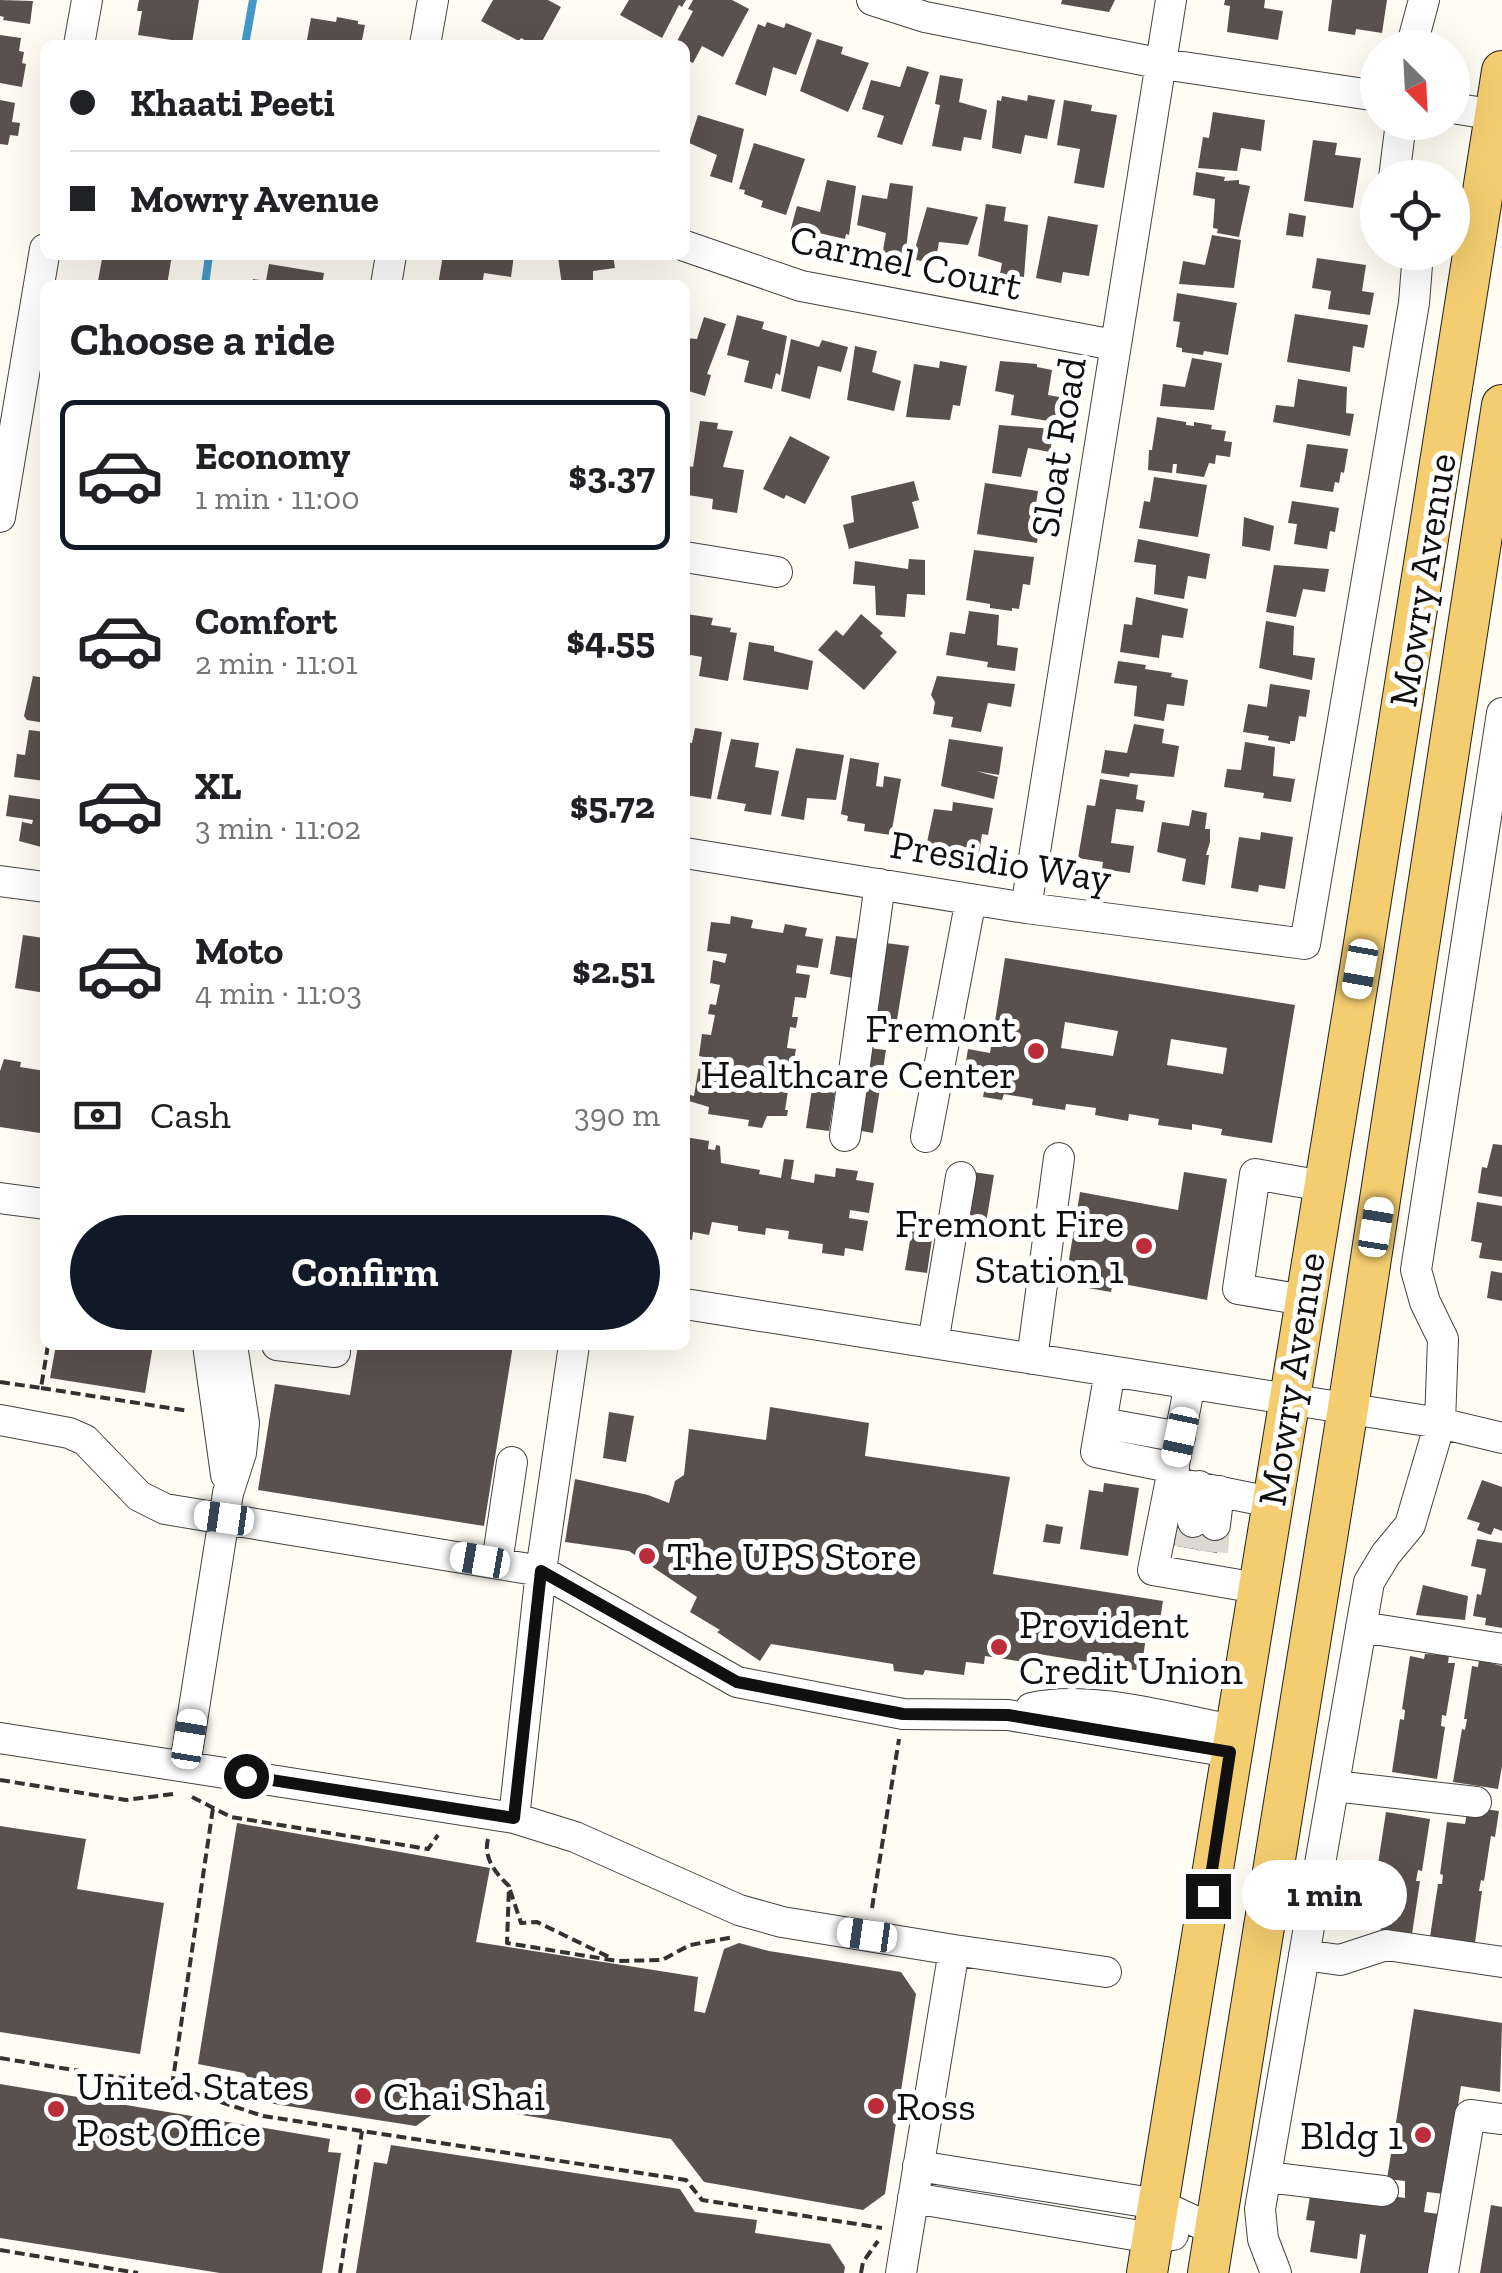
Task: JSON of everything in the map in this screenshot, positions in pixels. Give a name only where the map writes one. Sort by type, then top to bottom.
[{"type":"main road","name":"Mowry Avenue","points":[[1152,2238],[1364,950],[1498,116],[1502,71]]},
{"type":"main road","name":"Mowry Avenue","points":[[1211,2273],[1502,406]]},
{"type":"street","points":[[80,40],[87,0]]},
{"type":"street","points":[[426,40],[432,0]]},
{"type":"street","points":[[872,0],[925,16],[1163,64],[1360,93]]},
{"type":"street","name":"Sloat Road","points":[[1026,908],[1172,0]]},
{"type":"street","points":[[1416,30],[1424,0]]},
{"type":"street","points":[[1470,111],[1498,116]]},
{"type":"street","name":"Carmel Court","points":[[690,248],[801,286],[1114,345]]},
{"type":"street","points":[[0,517],[43,260]]},
{"type":"street","name":"Mowry Avenue","points":[[1305,944],[1417,270]]},
{"type":"street","points":[[690,558],[777,572]]},
{"type":"street","points":[[1276,2273],[1263,2239],[1260,2209],[1369,1582],[1410,1525],[1440,1423],[1443,1340],[1425,1302],[1416,1270],[1502,713]]},
{"type":"street","name":"Presidio Way","points":[[690,854],[1026,908],[1305,944]]},
{"type":"street","points":[[0,881],[40,887]]},
{"type":"street","points":[[844,1136],[880,884]]},
{"type":"street","points":[[926,1138],[971,899]]},
{"type":"street","points":[[1032,1358],[1059,1158]]},
{"type":"street","points":[[1304,1300],[1238,1289],[1255,1174],[1323,1186]]},
{"type":"street","points":[[933,1343],[961,1178]]},
{"type":"street","points":[[0,1198],[40,1203]]},
{"type":"street","points":[[690,1305],[1440,1423],[1502,1438]]},
{"type":"street","points":[[209,1350],[226,1506]]},
{"type":"street","points":[[185,1765],[226,1506],[241,1454],[244,1422],[233,1350]]},
{"type":"street","points":[[318,1350],[335,1352]]},
{"type":"street","points":[[514,1818],[541,1571],[573,1350]]},
{"type":"street","points":[[1110,1371],[1096,1452],[1271,1502]]},
{"type":"street","points":[[1190,1384],[1180,1437],[1201,1550],[1257,1588]]},
{"type":"street","points":[[0,1420],[69,1433],[85,1440],[150,1504],[226,1506],[541,1571],[737,1682],[903,1714],[1008,1715],[1037,1707],[1070,1705],[1116,1709],[1231,1741]]},
{"type":"street","points":[[1102,1423],[1180,1437]]},
{"type":"street","points":[[496,1563],[512,1462]]},
{"type":"street","points":[[1191,1482],[1154,1570],[1201,1550]]},
{"type":"street","points":[[1361,1627],[1502,1649]]},
{"type":"street","points":[[0,1738],[514,1818],[575,1837],[739,1910],[782,1922],[1106,1972]]},
{"type":"street","points":[[1334,1786],[1476,1802]]},
{"type":"street","points":[[1304,1954],[1340,1960],[1386,1946],[1502,1962]]},
{"type":"street","points":[[901,2273],[954,1950]]},
{"type":"street","points":[[1443,2273],[1470,2115],[1502,2120]]},
{"type":"street","points":[[918,2166],[1152,2238]]},
{"type":"street","points":[[1266,2176],[1383,2191]]},
{"type":"street","points":[[913,2198],[1152,2238],[1216,2231]]},
{"type":"path","points":[[40,1388],[47,1350]]},
{"type":"path","points":[[0,1382],[206,1413]]},
{"type":"path","points":[[867,1935],[903,1714]]},
{"type":"path","points":[[0,1780],[126,1800],[180,1794],[231,1816],[428,1848],[442,1830]]},
{"type":"path","points":[[172,2086],[213,1806]]},
{"type":"path","points":[[474,1834],[491,1836],[486,1842],[494,1872],[508,1886],[521,1923],[537,1922],[617,1961]]},
{"type":"path","points":[[508,1886],[508,1943],[617,1961],[662,1960],[690,1945],[738,1936]]},
{"type":"path","points":[[0,2058],[172,2086],[263,2116],[686,2180],[702,2200],[887,2229],[863,2262],[861,2273]]},
{"type":"path","points":[[340,2273],[362,2131]]},
{"type":"path","points":[[0,2250],[134,2273]]},
{"type":"building","points":[[0,0],[33,1],[30,24],[3,20]]},
{"type":"building","points":[[139,0],[199,0],[192,40],[138,35],[142,11],[137,11]]},
{"type":"building","points":[[493,0],[548,0],[561,7],[543,40],[517,40],[481,21]]},
{"type":"building","points":[[629,0],[686,0],[682,7],[679,5],[662,38],[620,15]]},
{"type":"building","points":[[693,0],[732,0],[749,9],[723,57],[702,46],[693,63],[690,40],[678,40],[693,11],[688,9]]},
{"type":"building","points":[[1062,0],[1115,0],[1109,12],[1061,4]]},
{"type":"building","points":[[1225,0],[1265,0],[1264,8],[1283,11],[1278,40],[1227,32],[1230,6],[1224,5]]},
{"type":"building","points":[[1332,0],[1387,0],[1382,30],[1356,29],[1355,35],[1328,31]]},
{"type":"building","points":[[337,17],[365,25],[362,40],[307,40],[311,18],[336,22]]},
{"type":"building","points":[[767,22],[784,28],[786,23],[812,33],[796,75],[773,67],[766,96],[735,84],[758,24],[765,27]]},
{"type":"building","points":[[0,35],[21,38],[19,51],[24,52],[22,63],[26,64],[22,87],[0,83]]},
{"type":"building","points":[[817,39],[843,47],[841,54],[869,63],[848,112],[800,91]]},
{"type":"building","points":[[907,66],[929,72],[902,145],[877,137],[884,116],[862,109],[871,80],[900,87]]},
{"type":"building","points":[[940,75],[963,79],[959,102],[987,110],[981,140],[964,137],[961,151],[932,146],[940,105],[935,104]]},
{"type":"building","points":[[1028,95],[1055,100],[1047,139],[1025,135],[1021,154],[992,148],[997,100],[1001,101],[1002,96],[1027,101]]},
{"type":"building","points":[[0,100],[15,103],[12,122],[20,123],[18,136],[10,135],[8,145],[0,144]]},
{"type":"building","points":[[1064,100],[1092,105],[1091,111],[1117,115],[1104,188],[1074,183],[1080,149],[1057,145]]},
{"type":"building","points":[[1213,112],[1265,120],[1261,151],[1241,148],[1237,171],[1198,168],[1203,137],[1209,138]]},
{"type":"building","points":[[698,115],[744,129],[732,183],[710,176],[717,155],[690,143]]},
{"type":"building","points":[[1313,140],[1337,143],[1335,155],[1361,158],[1353,208],[1304,201]]},
{"type":"building","points":[[754,143],[805,159],[786,215],[761,207],[763,201],[739,189]]},
{"type":"building","points":[[1196,172],[1225,177],[1224,181],[1239,180],[1239,184],[1250,186],[1239,237],[1217,233],[1218,229],[1213,228],[1215,199],[1193,195]]},
{"type":"building","points":[[827,180],[856,186],[849,235],[845,239],[819,233],[818,238],[790,232],[797,206],[820,212]]},
{"type":"building","points":[[890,183],[913,186],[905,259],[882,256],[886,233],[857,225],[862,195],[887,199]]},
{"type":"building","points":[[986,204],[1006,207],[1004,221],[1028,225],[1024,277],[1000,274],[1002,263],[978,256]]},
{"type":"building","points":[[927,207],[978,217],[968,245],[939,242],[935,264],[912,259]]},
{"type":"building","points":[[1289,213],[1306,216],[1303,237],[1286,235]]},
{"type":"building","points":[[1048,216],[1098,225],[1089,276],[1063,272],[1061,283],[1036,278]]},
{"type":"building","points":[[1212,235],[1241,240],[1234,288],[1179,284],[1183,261],[1205,265]]},
{"type":"building","points":[[1317,258],[1360,264],[1360,270],[1365,270],[1362,291],[1374,293],[1370,315],[1328,309],[1331,291],[1312,288]]},
{"type":"building","points":[[102,260],[171,260],[168,280],[98,280]]},
{"type":"building","points":[[442,260],[513,260],[511,277],[484,273],[483,280],[439,280]]},
{"type":"building","points":[[558,260],[614,260],[615,268],[593,271],[593,280],[561,280]]},
{"type":"building","points":[[269,264],[324,273],[323,280],[266,280]]},
{"type":"building","points":[[1177,293],[1237,303],[1228,355],[1182,352],[1182,348],[1176,347],[1180,322],[1173,321]]},
{"type":"building","points":[[1295,314],[1368,325],[1364,348],[1353,346],[1350,372],[1287,362]]},
{"type":"building","points":[[737,315],[764,322],[762,329],[787,336],[780,375],[776,373],[772,389],[744,382],[749,361],[727,355]]},
{"type":"building","points":[[704,317],[726,324],[707,374],[711,375],[705,396],[690,392],[690,338],[697,339]]},
{"type":"building","points":[[791,339],[819,347],[822,340],[848,347],[841,372],[818,366],[810,399],[781,391]]},
{"type":"building","points":[[855,346],[877,351],[872,372],[901,381],[894,411],[847,400]]},
{"type":"building","points":[[1192,358],[1222,363],[1214,410],[1160,406],[1163,384],[1185,387]]},
{"type":"building","points":[[940,361],[967,366],[960,406],[953,405],[950,420],[906,417],[914,364],[939,368]]},
{"type":"building","points":[[1000,361],[1037,364],[1052,370],[1048,395],[1059,397],[1055,422],[1011,415],[1014,395],[995,391]]},
{"type":"building","points":[[1298,379],[1347,387],[1346,413],[1354,414],[1350,436],[1273,422],[1276,405],[1294,407]]},
{"type":"building","points":[[1157,417],[1186,425],[1212,425],[1211,429],[1226,431],[1224,441],[1232,442],[1230,457],[1216,455],[1215,464],[1209,463],[1204,477],[1176,473],[1177,464],[1173,464],[1172,473],[1148,470]]},
{"type":"building","points":[[700,421],[718,423],[717,429],[733,431],[723,467],[744,470],[737,513],[712,509],[713,499],[690,495],[690,466],[693,467]]},
{"type":"building","points":[[999,425],[1054,429],[1050,452],[1028,448],[1021,477],[992,473]]},
{"type":"building","points":[[790,436],[830,457],[805,504],[763,489]]},
{"type":"building","points":[[1307,444],[1348,449],[1344,473],[1341,472],[1339,483],[1335,482],[1333,492],[1300,487]]},
{"type":"building","points":[[1154,477],[1207,485],[1198,537],[1139,528],[1144,501],[1150,502]]},
{"type":"building","points":[[914,481],[919,500],[912,502],[919,528],[849,549],[843,525],[854,522],[851,496]]},
{"type":"building","points":[[985,483],[1038,491],[1034,516],[1041,517],[1037,543],[977,534]]},
{"type":"building","points":[[1292,501],[1339,508],[1327,549],[1294,544],[1297,524],[1288,523]]},
{"type":"building","points":[[1244,517],[1274,526],[1270,551],[1242,546]]},
{"type":"building","points":[[1138,539],[1210,554],[1206,579],[1188,576],[1184,599],[1154,594],[1156,565],[1134,562]]},
{"type":"building","points":[[974,550],[1034,557],[1030,585],[1023,584],[1019,609],[990,608],[990,604],[966,600]]},
{"type":"building","points":[[909,559],[925,560],[925,595],[907,594],[905,617],[876,615],[875,586],[853,584],[855,561],[908,569]]},
{"type":"building","points":[[1274,565],[1329,569],[1325,592],[1303,589],[1296,617],[1266,612]]},
{"type":"building","points":[[1136,597],[1188,609],[1183,638],[1162,635],[1159,658],[1120,652],[1124,624],[1132,625]]},
{"type":"building","points":[[969,611],[999,615],[997,645],[1018,648],[1015,671],[946,655],[950,632],[965,634]]},
{"type":"building","points":[[861,614],[897,652],[864,690],[818,650],[836,630],[843,636]]},
{"type":"building","points":[[690,615],[713,618],[711,625],[731,628],[730,632],[737,633],[728,681],[699,676],[702,657],[690,655]]},
{"type":"building","points":[[1266,621],[1294,626],[1293,655],[1315,658],[1312,680],[1259,668]]},
{"type":"building","points":[[749,642],[774,646],[774,651],[813,661],[808,690],[743,680]]},
{"type":"building","points":[[1118,661],[1146,665],[1145,669],[1188,680],[1184,706],[1167,704],[1164,721],[1134,716],[1137,686],[1114,683]]},
{"type":"building","points":[[33,676],[40,677],[40,722],[24,716]]},
{"type":"building","points":[[937,676],[1015,684],[1011,707],[988,703],[981,732],[951,727],[953,717],[933,714],[935,702],[931,695]]},
{"type":"building","points":[[1270,684],[1310,690],[1306,717],[1299,716],[1295,741],[1290,744],[1243,732],[1248,704],[1267,707]]},
{"type":"building","points":[[1134,724],[1164,729],[1162,743],[1179,746],[1174,777],[1101,773],[1105,750],[1127,753]]},
{"type":"building","points":[[695,728],[722,732],[711,799],[690,796]]},
{"type":"building","points":[[29,730],[40,731],[40,780],[14,777],[17,754],[25,755]]},
{"type":"building","points":[[731,739],[759,743],[755,767],[779,771],[771,815],[744,811],[746,804],[717,799]]},
{"type":"building","points":[[949,739],[1003,747],[999,775],[976,771],[998,777],[994,799],[941,786]]},
{"type":"building","points":[[1245,742],[1275,747],[1273,776],[1295,779],[1291,802],[1224,787],[1227,769],[1241,770]]},
{"type":"building","points":[[796,748],[844,755],[836,800],[807,798],[804,820],[781,816]]},
{"type":"building","points":[[850,758],[879,763],[876,786],[883,787],[884,776],[901,779],[891,835],[864,831],[865,824],[847,821],[848,816],[841,814]]},
{"type":"building","points":[[1100,779],[1138,785],[1136,799],[1145,801],[1143,812],[1116,809],[1111,843],[1134,846],[1130,873],[1102,869],[1103,862],[1078,858],[1087,805],[1095,806]]},
{"type":"building","points":[[9,795],[40,799],[40,847],[19,841],[22,822],[32,824],[33,820],[6,816]]},
{"type":"building","points":[[953,802],[993,808],[988,835],[982,834],[978,860],[925,852],[934,809],[952,811]]},
{"type":"building","points":[[1192,810],[1207,813],[1205,829],[1210,829],[1205,885],[1182,881],[1186,859],[1157,852],[1162,822],[1189,826]]},
{"type":"building","points":[[1261,832],[1293,837],[1285,889],[1259,885],[1258,892],[1231,888],[1239,837],[1260,840]]},
{"type":"building","points":[[731,916],[753,920],[751,928],[783,933],[785,924],[807,928],[805,936],[823,939],[818,968],[797,965],[796,973],[810,975],[806,998],[795,997],[792,1017],[798,1017],[796,1028],[790,1027],[787,1048],[796,1049],[792,1071],[772,1068],[771,1076],[790,1079],[787,1116],[767,1116],[762,1128],[748,1126],[749,1120],[708,1114],[709,1107],[690,1101],[699,1066],[718,1068],[719,1060],[699,1056],[702,1034],[711,1035],[715,1015],[708,1014],[710,1004],[716,1005],[720,985],[710,983],[713,960],[725,963],[727,954],[707,951],[711,922],[730,924]]},
{"type":"building","points":[[23,935],[40,937],[40,992],[15,988]]},
{"type":"building","points":[[836,936],[859,939],[853,978],[830,974]]},
{"type":"building","points":[[886,943],[909,946],[896,1026],[873,1023]]},
{"type":"building","name":"Fremont Healthcare Center","points":[[1005,958],[1295,1005],[1272,1143],[1221,1135],[1222,1129],[1192,1124],[1192,1130],[1158,1125],[1159,1119],[1129,1114],[1128,1121],[1095,1115],[1096,1108],[1066,1104],[1065,1110],[1032,1105],[1033,1099],[1004,1094],[1002,1100],[983,1097],[987,1076],[964,1073],[968,1049],[990,1053]],"holes":[[[1065,1022],[1118,1031],[1113,1056],[1061,1048]],[[1171,1039],[1227,1048],[1223,1074],[1167,1065]]]},
{"type":"building","points":[[869,1048],[886,1050],[873,1133],[856,1130]]},
{"type":"building","points":[[4,1059],[40,1070],[40,1133],[0,1127],[0,1071]]},
{"type":"building","points":[[812,1089],[835,1093],[829,1131],[806,1128]]},
{"type":"building","points":[[690,1138],[709,1141],[708,1149],[720,1146],[721,1163],[760,1170],[759,1174],[781,1178],[784,1159],[794,1160],[791,1179],[814,1183],[815,1174],[835,1177],[836,1168],[858,1171],[856,1180],[874,1183],[869,1213],[850,1210],[849,1218],[868,1221],[863,1251],[845,1248],[844,1256],[822,1253],[823,1244],[788,1239],[789,1231],[766,1228],[765,1235],[712,1222],[709,1235],[693,1232],[692,1240]]},
{"type":"building","points":[[1493,1144],[1502,1145],[1502,1197],[1478,1193],[1482,1167],[1487,1168]]},
{"type":"building","points":[[973,1172],[994,1175],[984,1235],[963,1232]]},
{"type":"building","name":"Fremont Fire Station 1","points":[[1184,1172],[1227,1179],[1207,1300],[1113,1282],[1111,1292],[1065,1284],[1080,1192],[1178,1210]]},
{"type":"building","points":[[1477,1202],[1502,1206],[1502,1261],[1479,1258],[1482,1243],[1471,1241]]},
{"type":"building","points":[[912,1229],[933,1233],[927,1273],[905,1270]]},
{"type":"building","points":[[1491,1271],[1502,1273],[1502,1301],[1487,1298]]},
{"type":"building","points":[[55,1350],[152,1350],[145,1393],[50,1378]]},
{"type":"building","points":[[357,1350],[512,1350],[484,1526],[258,1490],[275,1384],[350,1395]]},
{"type":"building","points":[[770,1407],[869,1423],[865,1456],[1010,1477],[993,1574],[1163,1601],[1158,1632],[1147,1630],[1141,1671],[1033,1653],[1031,1663],[985,1656],[984,1664],[966,1662],[964,1675],[925,1670],[923,1675],[894,1671],[893,1664],[771,1644],[760,1661],[690,1612],[697,1597],[629,1551],[565,1542],[575,1479],[669,1503],[675,1481],[684,1475],[689,1429],[766,1440]]},
{"type":"building","points":[[609,1412],[634,1416],[626,1462],[603,1458]]},
{"type":"building","points":[[1482,1480],[1502,1487],[1502,1531],[1494,1528],[1491,1535],[1477,1530],[1480,1523],[1467,1519]]},
{"type":"building","points":[[1104,1483],[1139,1488],[1128,1556],[1080,1549],[1089,1490],[1103,1492]]},
{"type":"building","points":[[1169,1518],[1222,1526],[1217,1553],[1165,1544]]},
{"type":"building","points":[[1046,1524],[1063,1527],[1060,1544],[1043,1542]]},
{"type":"building","points":[[1477,1539],[1502,1543],[1502,1628],[1485,1625],[1486,1618],[1473,1616],[1486,1569],[1471,1566]]},
{"type":"building","points":[[1423,1585],[1468,1596],[1465,1620],[1416,1615]]},
{"type":"building","points":[[1425,1654],[1449,1655],[1448,1663],[1455,1663],[1446,1716],[1442,1715],[1441,1726],[1445,1727],[1437,1779],[1392,1772],[1400,1719],[1404,1720],[1402,1709],[1410,1656],[1424,1659]]},
{"type":"building","points":[[1479,1660],[1502,1666],[1502,1766],[1498,1789],[1453,1782],[1467,1719],[1472,1666],[1478,1667]]},
{"type":"building","points":[[1468,1807],[1499,1811],[1479,1891],[1475,1943],[1430,1937],[1438,1884],[1442,1884],[1447,1822],[1465,1824]]},
{"type":"building","points":[[1386,1812],[1430,1819],[1422,1871],[1418,1870],[1416,1881],[1420,1881],[1412,1934],[1380,1934],[1381,1929],[1368,1927],[1381,1865],[1378,1864]]},
{"type":"building","points":[[237,1823],[490,1868],[476,1942],[698,1977],[694,2011],[705,2013],[724,1949],[739,1943],[901,1972],[916,1994],[885,2194],[863,2210],[704,2182],[671,2139],[448,2103],[416,2126],[268,2103],[244,2073],[198,2064]]},
{"type":"building","points":[[0,1826],[86,1839],[77,1889],[164,1903],[140,2054],[0,2032]]},
{"type":"building","name":"Bldg 1","points":[[1414,2009],[1502,2023],[1500,2092],[1461,2086],[1444,2194],[1427,2192],[1424,2212],[1439,2214],[1429,2273],[1360,2273],[1366,2235],[1360,2234],[1357,2259],[1310,2252],[1315,2221],[1306,2220],[1310,2196],[1324,2185],[1405,2198],[1405,2181],[1387,2179]]},
{"type":"building","points":[[0,2084],[330,2139],[328,2152],[341,2153],[322,2273],[220,2273],[0,2238]]},
{"type":"building","points":[[391,2145],[680,2189],[695,2212],[757,2220],[755,2233],[830,2244],[845,2267],[844,2273],[356,2273],[374,2162],[387,2164]]},
{"type":"building","points":[[1491,2205],[1502,2207],[1502,2273],[1480,2273]]},
{"type":"waterway","points":[[246,40],[253,0]]},
{"type":"waterway","points":[[206,280],[208,260]]},
{"type":"tunnel","points":[[1189,1548],[1193,1522]]},
{"type":"tunnel","points":[[1213,1552],[1215,1525]]},
{"type":"place","name":"Fremont Healthcare Center","points":[[1036,1051]]},
{"type":"place","name":"Fremont Fire Station 1","points":[[1144,1246]]},
{"type":"place","name":"The UPS Store","points":[[647,1556]]},
{"type":"place","name":"Provident Credit Union","points":[[999,1647]]},
{"type":"place","name":"Chai Shai","points":[[363,2096]]},
{"type":"place","name":"Ross","points":[[876,2106]]},
{"type":"place","name":"United States Post Office","points":[[56,2109]]},
{"type":"place","name":"Bldg 1","points":[[1423,2135]]},
{"type":"route","points":[[246,1776],[514,1818],[541,1571],[737,1682],[903,1714],[1008,1715],[1230,1752],[1208,1896]]}]
